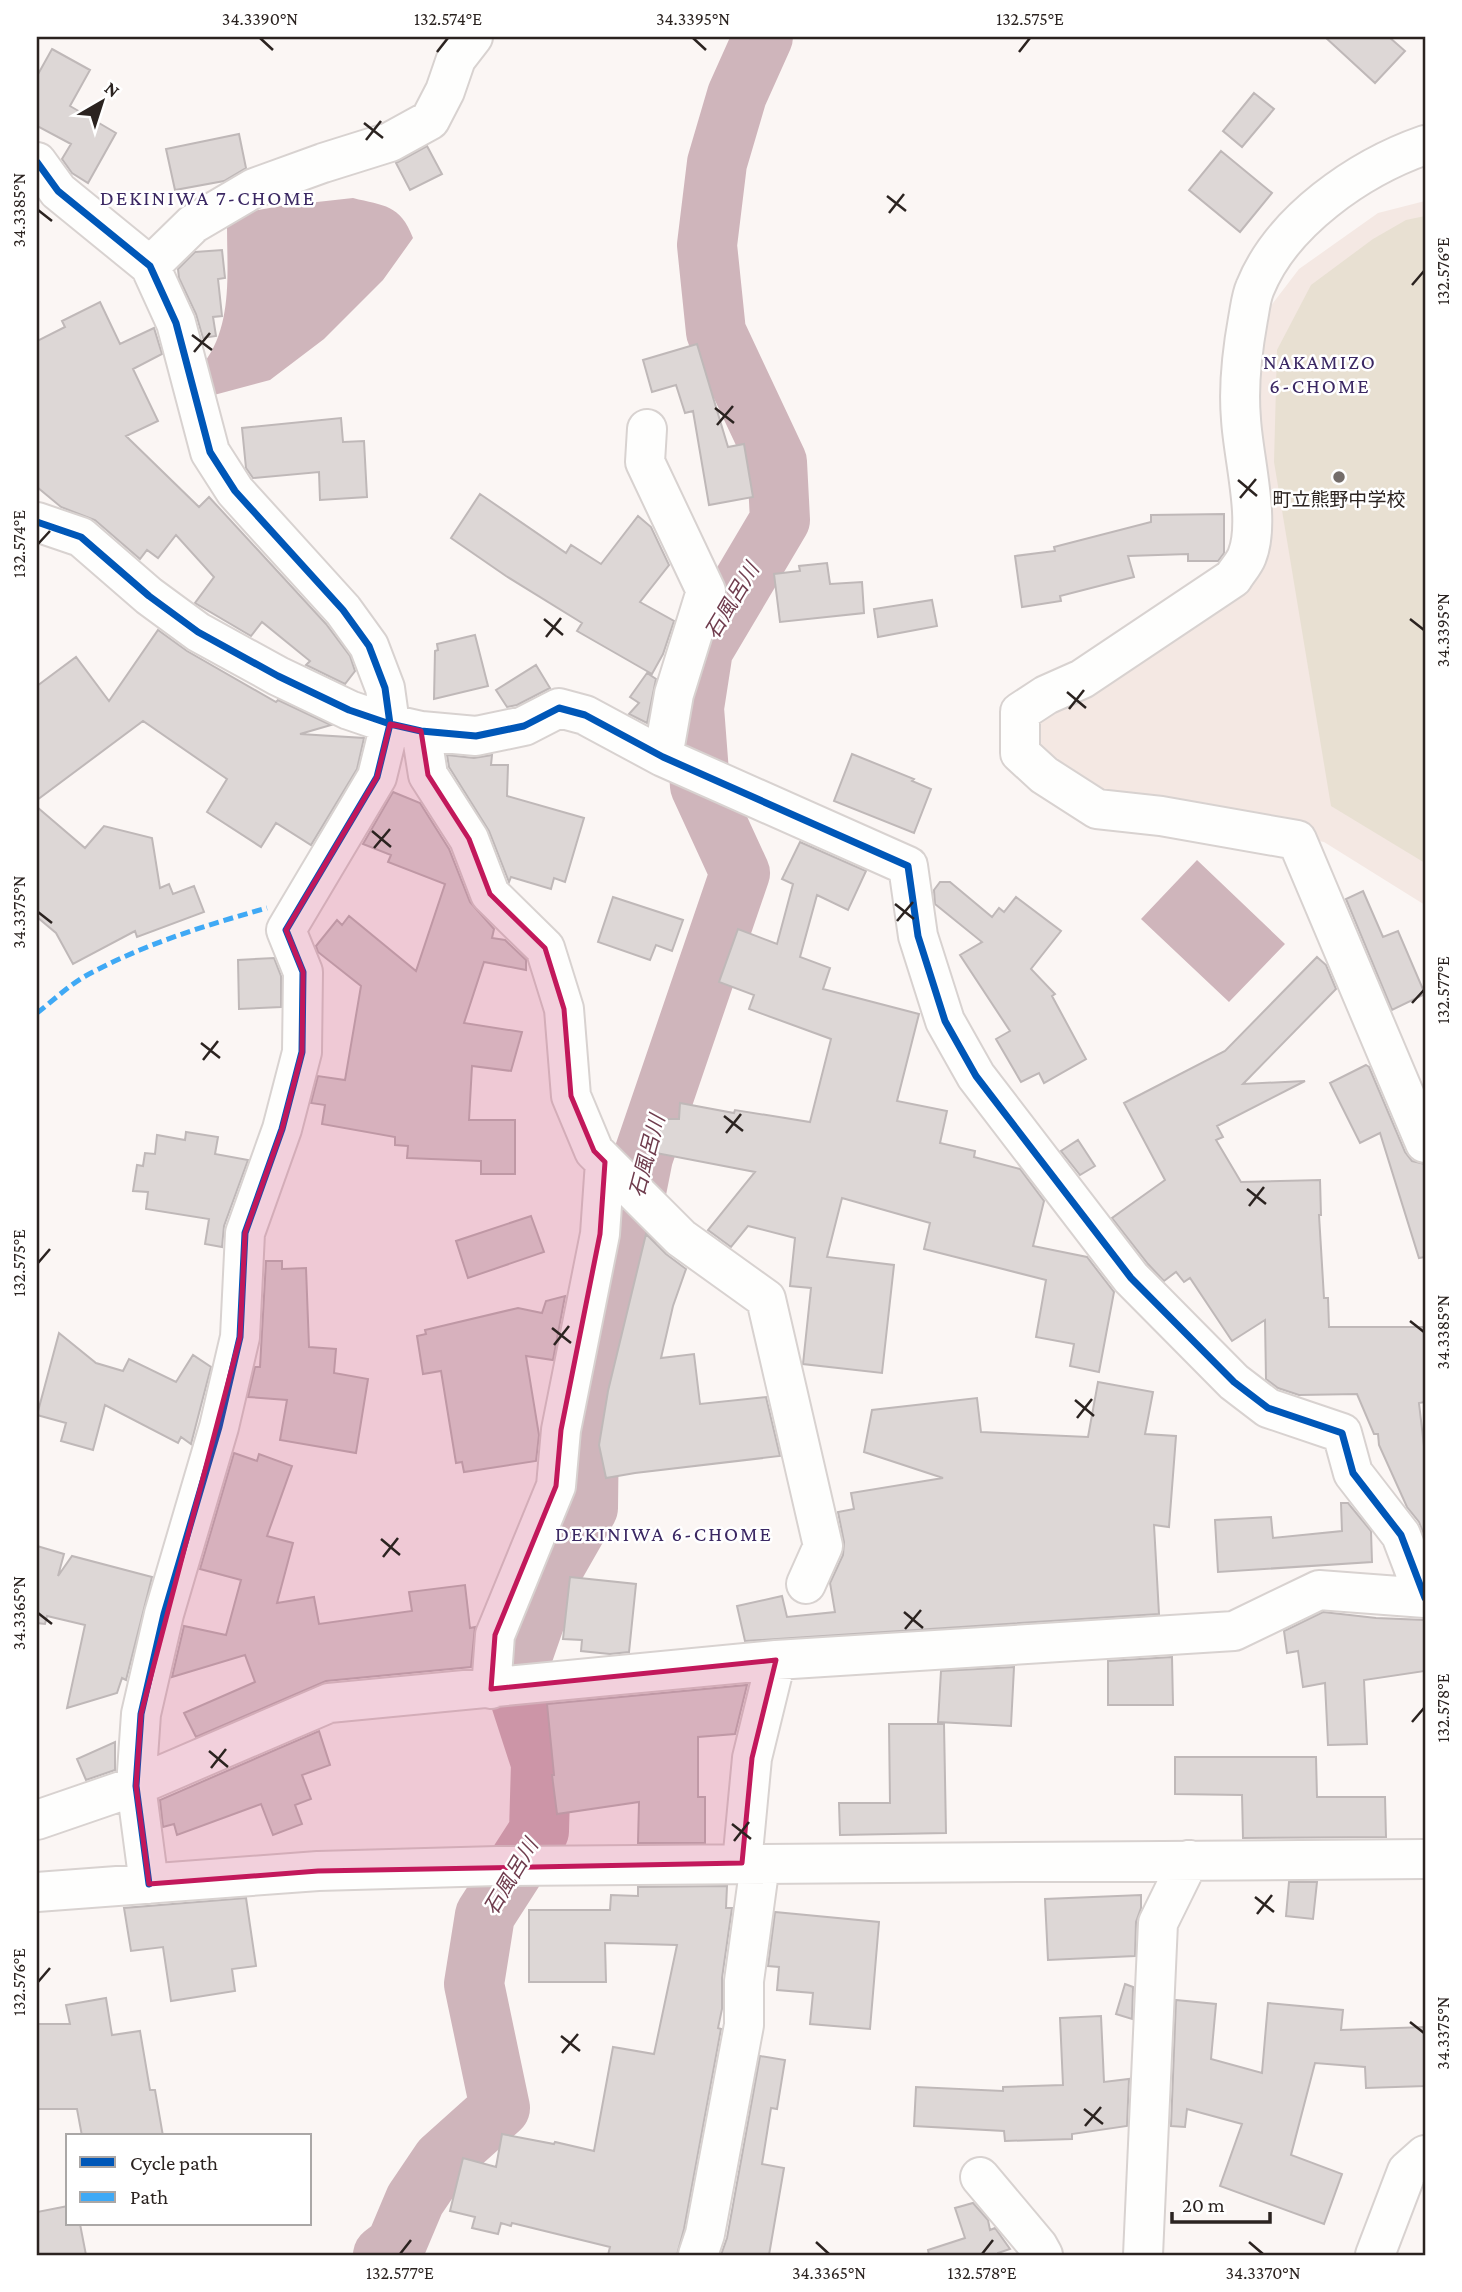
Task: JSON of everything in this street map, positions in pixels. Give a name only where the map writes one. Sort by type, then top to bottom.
[{"type":"street","points":[[150,267],[193,224],[254,188],[390,142],[430,120],[445,90],[456,58],[473,37]]},
{"type":"street","points":[[1425,145],[1368,171],[1321,205],[1295,227],[1270,258],[1254,289],[1241,359],[1240,418],[1252,526],[1247,556],[1233,578],[1082,680],[1046,695],[1020,712],[1019,747],[1020,753],[1044,775],[1097,808],[1161,816],[1297,840],[1425,1143]]},
{"type":"street","points":[[37,162],[58,191],[150,267],[176,323],[210,452],[235,491],[343,610],[369,646],[385,688],[428,775],[469,839],[490,894],[545,948],[564,1009],[572,1096],[594,1151],[681,1238],[766,1299],[822,1546],[806,1584]]},
{"type":"street","points":[[647,429],[645,462],[706,591],[674,694],[667,759]]},
{"type":"street","points":[[37,522],[81,537],[149,596],[198,632],[278,676],[337,704],[406,728],[476,736],[524,726],[559,708],[585,715],[667,759],[908,866],[918,936],[941,1009],[976,1076],[1131,1278],[1234,1382],[1268,1408],[1342,1433],[1353,1473],[1401,1535],[1425,1598],[1319,1590],[1234,1630],[776,1660],[330,1703],[136,1786],[37,1820]]},
{"type":"street","points":[[149,1884],[136,1786],[141,1714],[164,1614],[219,1427],[240,1336],[245,1233],[282,1129],[302,1052],[303,972],[286,930],[406,728]]},
{"type":"street","points":[[508,1687],[495,1635],[556,1486],[561,1430],[613,1170]]},
{"type":"street","points":[[698,2255],[705,2235],[744,2025],[751,1863],[752,1758],[776,1660]]},
{"type":"street","points":[[37,1892],[318,1871],[751,1863],[1425,1859]]},
{"type":"street","points":[[1143,2255],[1158,1923],[1189,1860]]},
{"type":"street","points":[[1375,2255],[1407,2171],[1425,2155]]},
{"type":"street","points":[[980,2177],[1043,2255]]},
{"type":"highlighted area","points":[[390,724],[421,731],[428,775],[469,839],[490,894],[545,948],[564,1009],[571,1096],[594,1151],[605,1162],[600,1234],[561,1430],[556,1486],[495,1635],[491,1689],[776,1660],[752,1758],[742,1863],[318,1871],[149,1884],[136,1786],[141,1714],[240,1337],[245,1233],[282,1129],[302,1052],[303,972],[286,930],[377,777]]},
{"type":"shaded area","points":[[353,198],[390,208],[402,219],[413,238],[383,280],[324,339],[270,380],[214,395],[204,363],[220,332],[224,315],[227,226],[241,213]]},
{"type":"shaded area","name":"町立熊野中学校","points":[[1425,201],[1425,905],[1324,842],[1096,795],[1042,765],[1033,729],[1050,709],[1114,676],[1256,579],[1249,375],[1270,307],[1299,269],[1378,213]]},
{"type":"shaded area","points":[[1425,216],[1425,863],[1331,806],[1274,462],[1277,350],[1311,285],[1373,239],[1406,220]]},
{"type":"shaded area","points":[[1197,860],[1285,944],[1229,1002],[1141,919]]},
{"type":"building","points":[[1325,37],[1389,37],[1405,51],[1375,83]]},
{"type":"building","points":[[52,49],[90,70],[70,106],[116,133],[88,183],[72,173],[62,159],[71,144],[37,126],[37,76]]},
{"type":"building","points":[[1254,93],[1274,109],[1242,147],[1223,131]]},
{"type":"building","points":[[239,134],[246,168],[224,181],[175,190],[166,149]]},
{"type":"building","points":[[427,146],[442,174],[410,190],[396,163]]},
{"type":"building","points":[[1221,151],[1272,193],[1240,232],[1189,190]]},
{"type":"building","points":[[222,250],[225,278],[218,279],[222,316],[213,317],[216,336],[203,338],[196,314],[179,278],[178,269],[195,252]]},
{"type":"building","points":[[100,302],[120,344],[154,328],[162,354],[133,369],[158,421],[126,436],[199,507],[209,497],[326,624],[350,656],[355,671],[345,684],[306,665],[310,661],[262,622],[251,636],[195,603],[214,577],[176,535],[158,558],[147,550],[140,559],[95,520],[61,507],[37,487],[37,341],[65,327],[62,321]]},
{"type":"building","points":[[697,344],[728,447],[744,444],[753,497],[709,505],[693,411],[685,413],[676,385],[652,392],[643,360]]},
{"type":"building","points":[[341,418],[343,442],[364,441],[367,497],[320,500],[319,472],[253,478],[246,468],[242,428]]},
{"type":"building","points":[[480,494],[566,553],[571,545],[601,564],[638,516],[651,527],[669,565],[640,602],[674,621],[663,654],[652,674],[577,631],[582,623],[451,538]]},
{"type":"building","points":[[1224,514],[1224,553],[1218,561],[1188,561],[1188,554],[1128,556],[1134,577],[1060,596],[1061,601],[1022,607],[1015,556],[1055,551],[1054,547],[1151,522],[1151,515]]},
{"type":"building","points":[[827,563],[830,584],[862,582],[864,613],[780,622],[774,574],[800,571],[799,566]]},
{"type":"building","points":[[932,600],[937,626],[878,637],[874,609]]},
{"type":"building","points":[[158,630],[187,651],[276,702],[278,700],[331,725],[300,734],[364,738],[357,769],[311,845],[276,823],[261,847],[207,812],[227,779],[143,721],[37,800],[37,686],[76,657],[109,701]]},
{"type":"building","points":[[475,635],[488,686],[434,699],[437,644]]},
{"type":"building","points":[[536,665],[550,688],[517,705],[507,707],[496,690]]},
{"type":"building","points":[[647,673],[656,679],[647,723],[629,714],[639,703],[630,697]]},
{"type":"building","points":[[852,754],[914,779],[912,781],[931,789],[914,833],[834,801]]},
{"type":"building","points":[[447,755],[474,758],[492,755],[491,765],[508,765],[507,796],[584,818],[565,882],[554,878],[551,889],[511,877],[509,882],[489,831],[449,767]]},
{"type":"building","points":[[393,792],[420,803],[449,849],[470,902],[494,929],[492,938],[505,940],[526,960],[526,970],[484,962],[464,1023],[522,1032],[511,1071],[472,1066],[469,1120],[515,1120],[515,1174],[481,1174],[481,1161],[407,1158],[408,1146],[395,1145],[395,1137],[322,1124],[325,1105],[311,1103],[318,1076],[345,1080],[361,986],[318,952],[316,946],[337,920],[342,925],[349,916],[416,971],[445,884],[388,862],[391,855],[363,844]]},
{"type":"building","points":[[37,807],[85,848],[104,826],[152,838],[160,888],[169,884],[173,894],[194,886],[204,912],[137,937],[135,931],[73,964],[56,933],[37,917]]},
{"type":"building","points":[[800,842],[866,871],[848,910],[817,895],[800,957],[830,968],[823,989],[919,1014],[897,1101],[947,1111],[940,1143],[975,1151],[974,1157],[1020,1169],[1044,1201],[1033,1246],[1087,1257],[1114,1292],[1099,1372],[1070,1366],[1074,1344],[1036,1337],[1046,1280],[924,1249],[930,1223],[842,1198],[827,1257],[894,1265],[882,1373],[803,1364],[811,1288],[790,1286],[795,1238],[748,1226],[731,1247],[708,1230],[755,1172],[656,1153],[662,1119],[679,1119],[680,1103],[810,1122],[831,1039],[749,1009],[754,995],[719,982],[738,929],[777,944],[793,884],[782,879]]},
{"type":"building","points":[[940,882],[950,882],[992,917],[999,908],[1004,912],[1016,897],[1061,931],[1031,969],[1055,994],[1052,996],[1086,1059],[1044,1083],[1039,1073],[1021,1082],[996,1039],[1010,1031],[960,955],[982,942],[935,904],[934,890]]},
{"type":"building","points":[[1363,891],[1383,937],[1398,931],[1425,994],[1392,1010],[1346,899]]},
{"type":"building","points":[[613,897],[683,920],[672,951],[656,945],[650,960],[598,942]]},
{"type":"building","points":[[1317,957],[1326,965],[1336,989],[1243,1084],[1305,1081],[1217,1126],[1223,1137],[1216,1140],[1241,1182],[1320,1180],[1319,1215],[1324,1298],[1328,1298],[1329,1327],[1425,1327],[1425,1402],[1419,1403],[1425,1455],[1425,1537],[1419,1522],[1407,1507],[1379,1445],[1378,1434],[1374,1434],[1357,1394],[1299,1395],[1278,1388],[1266,1379],[1265,1320],[1232,1341],[1190,1278],[1184,1282],[1176,1272],[1164,1281],[1112,1218],[1165,1180],[1124,1103],[1225,1051]]},
{"type":"building","points":[[274,958],[281,976],[281,1007],[239,1009],[238,960]]},
{"type":"building","points":[[1366,1065],[1405,1152],[1412,1161],[1425,1164],[1425,1257],[1419,1258],[1380,1133],[1360,1143],[1330,1083]]},
{"type":"building","points":[[186,1132],[218,1137],[215,1154],[248,1160],[224,1226],[222,1247],[205,1244],[209,1219],[146,1209],[148,1192],[133,1191],[137,1165],[143,1166],[145,1153],[155,1154],[157,1135],[185,1140]]},
{"type":"building","points":[[1078,1140],[1095,1166],[1080,1175],[1061,1151]]},
{"type":"building","points":[[531,1216],[544,1252],[468,1278],[456,1241]]},
{"type":"building","points":[[646,1234],[686,1269],[673,1306],[661,1358],[694,1354],[700,1404],[766,1397],[780,1456],[606,1478],[599,1445],[608,1391]]},
{"type":"building","points":[[266,1261],[282,1261],[282,1269],[306,1268],[309,1347],[336,1349],[334,1373],[368,1379],[356,1453],[280,1440],[287,1400],[248,1397],[255,1367],[260,1367]]},
{"type":"building","points":[[565,1296],[553,1360],[526,1356],[539,1435],[536,1461],[464,1472],[462,1462],[456,1463],[441,1371],[423,1374],[417,1336],[426,1334],[425,1330],[518,1308],[542,1313],[546,1301]]},
{"type":"building","points":[[59,1333],[96,1363],[123,1371],[129,1359],[176,1382],[193,1355],[211,1367],[191,1444],[181,1437],[178,1443],[105,1405],[93,1450],[61,1441],[66,1423],[37,1415]]},
{"type":"building","points":[[1098,1382],[1153,1392],[1145,1434],[1176,1436],[1169,1527],[1154,1525],[1159,1614],[745,1641],[737,1606],[782,1596],[787,1617],[835,1612],[830,1583],[843,1555],[844,1542],[838,1512],[854,1509],[851,1493],[943,1478],[864,1452],[872,1410],[977,1398],[981,1432],[1088,1437]]},
{"type":"building","points":[[234,1453],[257,1461],[259,1454],[292,1466],[267,1536],[293,1543],[277,1603],[314,1597],[319,1624],[412,1611],[409,1592],[465,1585],[470,1628],[475,1627],[471,1667],[326,1681],[196,1737],[184,1713],[255,1682],[245,1655],[172,1677],[184,1626],[226,1635],[241,1580],[200,1569]]},
{"type":"building","points":[[1341,1503],[1348,1503],[1371,1531],[1372,1562],[1218,1572],[1215,1520],[1271,1517],[1273,1538],[1342,1531]]},
{"type":"building","points":[[37,1546],[64,1554],[58,1576],[72,1556],[152,1577],[126,1680],[122,1678],[117,1693],[67,1708],[85,1625],[47,1616],[45,1624],[37,1623]]},
{"type":"building","points":[[570,1577],[636,1584],[629,1652],[610,1654],[581,1651],[582,1640],[563,1639]]},
{"type":"building","points":[[1323,1612],[1425,1620],[1425,1671],[1364,1680],[1367,1744],[1328,1745],[1325,1683],[1303,1687],[1298,1651],[1287,1653],[1284,1631]]},
{"type":"building","points":[[1172,1657],[1173,1705],[1108,1705],[1108,1661]]},
{"type":"building","points":[[1014,1667],[1011,1726],[938,1722],[941,1671]]},
{"type":"building","points":[[747,1685],[735,1734],[698,1737],[698,1797],[705,1797],[705,1843],[638,1843],[639,1802],[557,1814],[547,1704]]},
{"type":"building","points":[[889,1724],[944,1724],[946,1833],[840,1835],[839,1803],[890,1803]]},
{"type":"building","points":[[319,1731],[330,1765],[302,1775],[311,1799],[295,1805],[302,1824],[273,1835],[261,1804],[177,1835],[174,1824],[163,1827],[160,1800]]},
{"type":"building","points":[[115,1742],[115,1770],[86,1780],[77,1759]]},
{"type":"building","points":[[1175,1757],[1316,1757],[1317,1797],[1385,1797],[1386,1837],[1243,1838],[1242,1795],[1175,1794]]},
{"type":"building","points":[[1289,1882],[1317,1882],[1313,1919],[1286,1916]]},
{"type":"building","points":[[727,1886],[726,1908],[732,1908],[722,1978],[722,2009],[718,2028],[721,2029],[677,2255],[608,2255],[610,2247],[512,2223],[511,2226],[501,2223],[498,2234],[472,2228],[475,2217],[450,2211],[463,2158],[496,2167],[502,2134],[594,2151],[613,2047],[654,2054],[677,1945],[605,1943],[606,1982],[529,1982],[529,1910],[610,1910],[611,1895],[638,1896],[638,1887]]},
{"type":"building","points":[[1141,1895],[1141,1908],[1136,1922],[1135,1956],[1048,1960],[1045,1899]]},
{"type":"building","points":[[246,1898],[256,1966],[232,1969],[235,1991],[171,2001],[163,1947],[131,1951],[124,1908]]},
{"type":"building","points":[[775,1912],[879,1922],[870,2029],[810,2024],[813,1993],[777,1990],[779,1967],[768,1966]]},
{"type":"building","points":[[1125,1984],[1133,1987],[1132,2019],[1116,2014]]},
{"type":"building","points":[[106,1998],[112,2035],[140,2031],[150,2090],[155,2090],[163,2134],[82,2134],[77,2109],[37,2109],[37,2024],[70,2024],[66,2005]]},
{"type":"building","points":[[1176,2000],[1216,2004],[1211,2059],[1262,2073],[1268,2003],[1343,2010],[1341,2030],[1425,2027],[1425,2086],[1366,2088],[1365,2067],[1315,2063],[1291,2155],[1342,2174],[1324,2224],[1220,2186],[1242,2124],[1187,2109],[1185,2127],[1171,2126]]},
{"type":"building","points":[[1101,2016],[1104,2082],[1129,2079],[1127,2126],[1072,2134],[1072,2139],[1005,2141],[1004,2131],[914,2126],[916,2087],[1003,2091],[1003,2087],[1063,2085],[1060,2018]]},
{"type":"building","points":[[760,2056],[785,2060],[777,2109],[771,2108],[762,2164],[784,2168],[769,2255],[721,2255],[727,2238]]},
{"type":"building","points":[[973,2203],[988,2220],[990,2230],[995,2228],[1010,2249],[998,2255],[929,2255],[928,2250],[965,2238],[955,2208]]},
{"type":"building","points":[[66,2206],[66,2226],[80,2226],[86,2255],[37,2255],[37,2212]]},
{"type":"waterway","name":"石風呂川","points":[[383,2255],[396,2245],[415,2200],[442,2160],[500,2108],[474,1984],[485,1915],[539,1831],[541,1763],[514,1680],[552,1571],[588,1508],[589,1427],[643,1157],[740,873],[700,786],[694,708],[703,650],[780,520],[777,462],[716,332],[707,245],[717,163],[737,95],[763,37]]},
{"type":"marked path","points":[[37,1013],[75,982],[110,963],[176,936],[267,908]]},
{"type":"cycle path","points":[[37,162],[58,191],[150,266],[176,323],[210,452],[235,491],[343,610],[369,646],[385,688],[390,724],[377,777],[286,930],[303,972],[302,1052],[282,1129],[245,1233],[240,1337],[219,1427],[164,1614],[141,1714],[136,1786],[149,1884]]},
{"type":"cycle path","points":[[37,522],[81,537],[149,596],[198,632],[278,676],[349,710],[421,731],[476,736],[524,726],[559,708],[585,715],[663,757],[908,866],[918,936],[945,1021],[976,1076],[1131,1278],[1234,1382],[1268,1408],[1342,1433],[1353,1473],[1401,1535],[1425,1598]]},
{"type":"place","name":"町立熊野中学校","points":[[1339,477]]},
{"type":"district","name":"DEKINIWA 7-CHOME","points":[[208,198]]},
{"type":"district","name":"NAKAMIZO 6-CHOME","points":[[1320,374]]},
{"type":"district","name":"DEKINIWA 6-CHOME","points":[[664,1534]]}]
